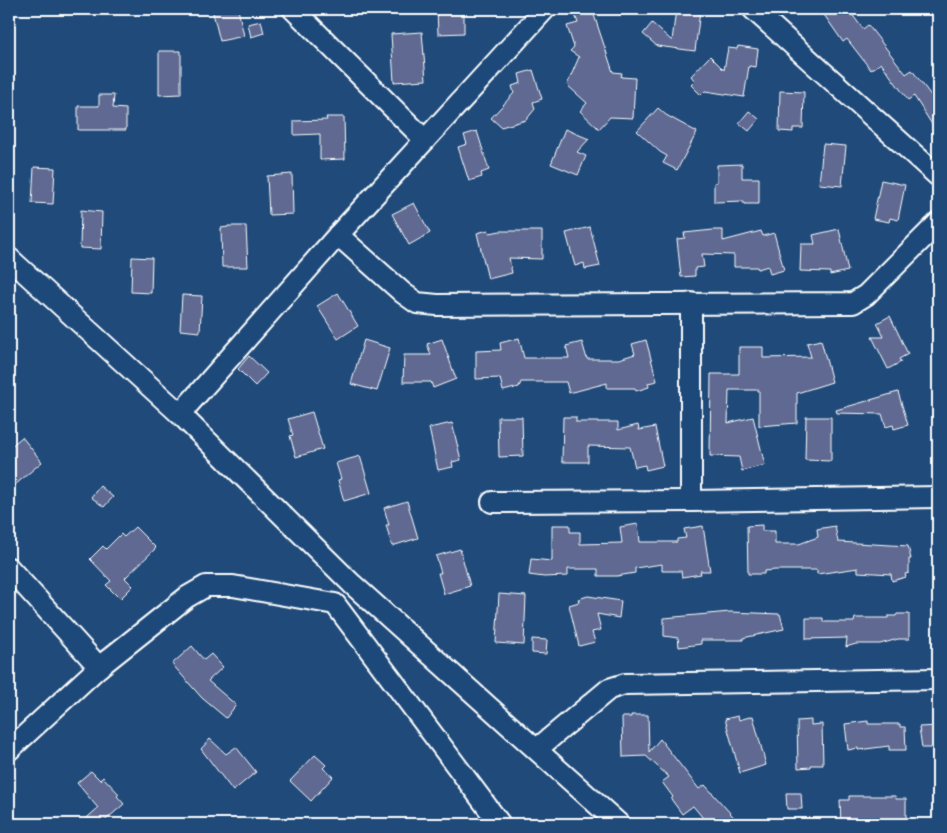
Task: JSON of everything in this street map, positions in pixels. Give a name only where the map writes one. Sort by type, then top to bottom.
[{"type":"street","points":[[293,9],[425,140]]},
{"type":"street","points":[[180,414],[338,235],[545,9]]},
{"type":"street","points":[[752,9],[938,176]]},
{"type":"street","points":[[338,235],[403,294],[417,303],[437,305],[853,303],[866,295],[938,223]]},
{"type":"street","points":[[9,258],[180,414],[352,584],[620,824]]},
{"type":"street","points":[[690,501],[691,303]]},
{"type":"street","points":[[492,502],[938,497]]},
{"type":"street","points":[[9,568],[99,667]]},
{"type":"street","points":[[335,604],[352,584]]},
{"type":"street","points":[[9,750],[99,667],[187,597],[206,586],[234,586],[335,604],[500,824]]},
{"type":"street","points":[[538,749],[609,690],[625,684],[938,679]]},
{"type":"building","points":[[212,9],[238,9],[244,36],[220,41]]},
{"type":"building","points":[[437,9],[464,9],[464,33],[438,34]]},
{"type":"building","points":[[592,9],[613,72],[622,73],[621,77],[635,78],[633,118],[610,117],[599,129],[580,111],[587,103],[567,85],[579,57],[570,51],[574,47],[567,26],[578,23],[574,12]]},
{"type":"building","points":[[676,9],[700,11],[695,51],[657,46],[643,34],[652,23],[672,41]]},
{"type":"building","points":[[820,9],[848,9],[863,29],[868,25],[906,74],[912,70],[938,105],[938,134],[914,96],[908,100],[881,63],[871,70],[847,39],[843,42]]},
{"type":"building","points":[[261,21],[264,33],[251,37],[248,24]]},
{"type":"building","points":[[422,32],[426,80],[394,82],[391,34]]},
{"type":"building","points":[[738,46],[758,49],[756,67],[749,66],[744,97],[705,91],[701,95],[691,85],[695,81],[691,76],[710,56],[724,70],[728,48],[737,49]]},
{"type":"building","points":[[159,51],[181,51],[181,94],[159,95]]},
{"type":"building","points":[[533,70],[542,99],[533,102],[535,109],[526,120],[501,127],[491,118],[514,93],[512,86],[521,83],[519,74]]},
{"type":"building","points":[[780,91],[804,92],[803,128],[793,128],[793,132],[779,131]]},
{"type":"building","points":[[99,95],[114,95],[113,108],[126,109],[126,130],[78,130],[78,106],[99,106]]},
{"type":"building","points":[[658,108],[666,115],[697,132],[677,170],[663,163],[667,156],[637,131]]},
{"type":"building","points":[[749,111],[759,119],[749,131],[739,123]]},
{"type":"building","points":[[326,117],[344,117],[345,159],[320,160],[320,134],[294,135],[294,121],[327,120]]},
{"type":"building","points":[[565,129],[589,139],[577,152],[586,156],[578,175],[551,164]]},
{"type":"building","points":[[477,131],[489,170],[481,173],[482,177],[469,181],[458,147],[467,144],[464,135]]},
{"type":"building","points":[[823,144],[846,146],[842,186],[819,184]]},
{"type":"building","points":[[742,164],[742,178],[759,178],[759,204],[744,204],[744,201],[714,202],[714,183],[717,182],[717,165]]},
{"type":"building","points":[[34,167],[55,168],[53,204],[32,203]]},
{"type":"building","points":[[292,174],[293,214],[269,215],[267,176]]},
{"type":"building","points":[[881,180],[905,185],[898,220],[890,218],[889,222],[873,219]]},
{"type":"building","points":[[414,203],[430,233],[409,245],[392,214]]},
{"type":"building","points":[[81,210],[102,212],[101,249],[80,248]]},
{"type":"building","points":[[246,226],[248,267],[222,267],[221,228]]},
{"type":"building","points":[[590,227],[600,266],[585,269],[584,263],[575,266],[566,233]]},
{"type":"building","points":[[839,229],[848,271],[830,275],[830,272],[800,271],[801,244],[815,244],[813,235]]},
{"type":"building","points":[[488,230],[490,233],[500,231],[542,231],[542,259],[509,258],[512,273],[488,279],[477,233]]},
{"type":"building","points":[[723,230],[723,241],[761,231],[763,236],[774,233],[784,270],[770,274],[768,266],[758,269],[757,267],[734,267],[734,255],[702,254],[704,267],[695,268],[695,276],[681,277],[677,239],[685,238],[684,233]]},
{"type":"building","points":[[132,257],[152,258],[151,293],[131,292]]},
{"type":"building","points":[[338,293],[358,326],[338,339],[317,306]]},
{"type":"building","points":[[182,295],[202,296],[200,332],[180,330]]},
{"type":"building","points":[[890,316],[908,354],[899,359],[901,362],[888,369],[872,337],[884,337],[877,323]]},
{"type":"building","points":[[519,338],[524,358],[569,358],[566,346],[582,342],[587,359],[619,359],[635,354],[632,344],[646,340],[657,381],[648,383],[649,387],[636,391],[635,388],[607,388],[607,383],[569,393],[566,382],[521,382],[519,387],[503,391],[500,378],[476,379],[476,351],[501,350],[500,343]]},
{"type":"building","points":[[442,339],[456,379],[433,388],[431,382],[403,382],[404,355],[431,355],[427,344]]},
{"type":"building","points":[[364,340],[390,348],[377,391],[351,384]]},
{"type":"building","points":[[821,340],[832,382],[797,393],[797,423],[759,426],[759,390],[729,390],[728,423],[753,417],[765,465],[742,471],[739,457],[710,456],[711,374],[739,374],[739,347],[763,347],[763,358],[811,357],[807,343]]},
{"type":"building","points":[[249,356],[267,373],[255,386],[238,369]]},
{"type":"building","points":[[898,392],[908,425],[894,429],[893,425],[886,427],[882,414],[837,413],[836,410]]},
{"type":"building","points":[[312,412],[323,449],[296,457],[290,436],[293,435],[288,419]]},
{"type":"building","points":[[498,417],[522,417],[523,456],[499,457]]},
{"type":"building","points":[[563,417],[576,417],[576,422],[618,422],[618,430],[638,425],[639,430],[655,427],[663,466],[646,470],[645,465],[635,467],[630,447],[588,446],[588,462],[562,462]]},
{"type":"building","points":[[806,417],[831,417],[831,461],[805,460]]},
{"type":"building","points":[[452,423],[461,460],[452,462],[453,467],[438,470],[429,428]]},
{"type":"building","points":[[22,437],[42,462],[9,490],[9,448]]},
{"type":"building","points":[[360,456],[371,493],[344,501],[338,480],[341,479],[336,463]]},
{"type":"building","points":[[100,486],[113,497],[104,507],[91,497]]},
{"type":"building","points":[[407,501],[418,538],[392,546],[386,525],[389,525],[384,508]]},
{"type":"building","points":[[638,524],[640,542],[677,542],[677,539],[686,538],[684,529],[703,526],[710,571],[700,571],[701,574],[682,577],[681,571],[662,571],[662,564],[635,568],[635,573],[617,576],[598,576],[598,569],[568,569],[568,576],[544,577],[529,575],[531,559],[552,561],[552,525],[570,525],[570,532],[580,532],[580,544],[622,543],[620,527]]},
{"type":"building","points":[[762,525],[762,531],[775,531],[775,544],[799,544],[818,537],[817,529],[835,526],[838,542],[908,546],[911,559],[909,559],[909,573],[905,574],[906,577],[892,581],[891,574],[858,572],[858,568],[817,574],[817,570],[776,570],[764,571],[764,574],[748,574],[747,526]]},
{"type":"building","points":[[135,527],[156,548],[125,578],[133,586],[120,599],[106,585],[111,581],[90,559],[103,546],[106,549],[121,534],[124,537]]},
{"type":"building","points":[[460,549],[470,586],[444,594],[438,573],[441,573],[436,556]]},
{"type":"building","points":[[499,594],[526,596],[524,645],[496,643]]},
{"type":"building","points":[[588,596],[621,601],[619,618],[597,614],[601,630],[592,632],[595,642],[579,646],[569,605],[579,602],[578,599]]},
{"type":"building","points":[[730,612],[780,614],[784,629],[743,638],[743,640],[701,640],[701,644],[679,647],[678,638],[664,636],[664,618]]},
{"type":"building","points":[[897,614],[909,614],[909,639],[898,639],[880,644],[856,644],[846,647],[847,638],[806,639],[806,618],[823,618],[823,622],[854,622],[855,618],[888,618],[888,616],[896,616]]},
{"type":"building","points":[[532,639],[547,640],[546,654],[532,653]]},
{"type":"building","points":[[192,646],[204,660],[211,654],[223,667],[208,681],[236,705],[226,718],[202,698],[172,664]]},
{"type":"building","points":[[631,715],[648,715],[649,752],[660,739],[699,789],[705,785],[740,824],[708,824],[693,806],[682,814],[662,782],[669,777],[646,756],[623,757],[622,717],[631,717]]},
{"type":"building","points":[[738,716],[739,720],[753,716],[766,765],[740,773],[725,719]]},
{"type":"building","points":[[811,720],[811,725],[822,724],[823,765],[798,768],[797,721]]},
{"type":"building","points":[[868,721],[868,724],[900,724],[900,727],[905,727],[906,750],[889,750],[889,746],[848,750],[845,724]]},
{"type":"building","points":[[938,726],[938,748],[922,748],[919,727]]},
{"type":"building","points":[[210,739],[226,754],[236,747],[256,772],[233,791],[201,749]]},
{"type":"building","points":[[315,755],[326,765],[323,768],[333,777],[311,801],[290,781]]},
{"type":"building","points":[[91,771],[100,780],[103,777],[119,794],[117,796],[124,804],[101,824],[80,824],[98,808],[77,783]]},
{"type":"building","points":[[786,793],[801,793],[802,809],[787,809]]},
{"type":"building","points":[[849,796],[895,796],[896,799],[906,799],[906,824],[841,824],[840,800],[849,800]]}]
